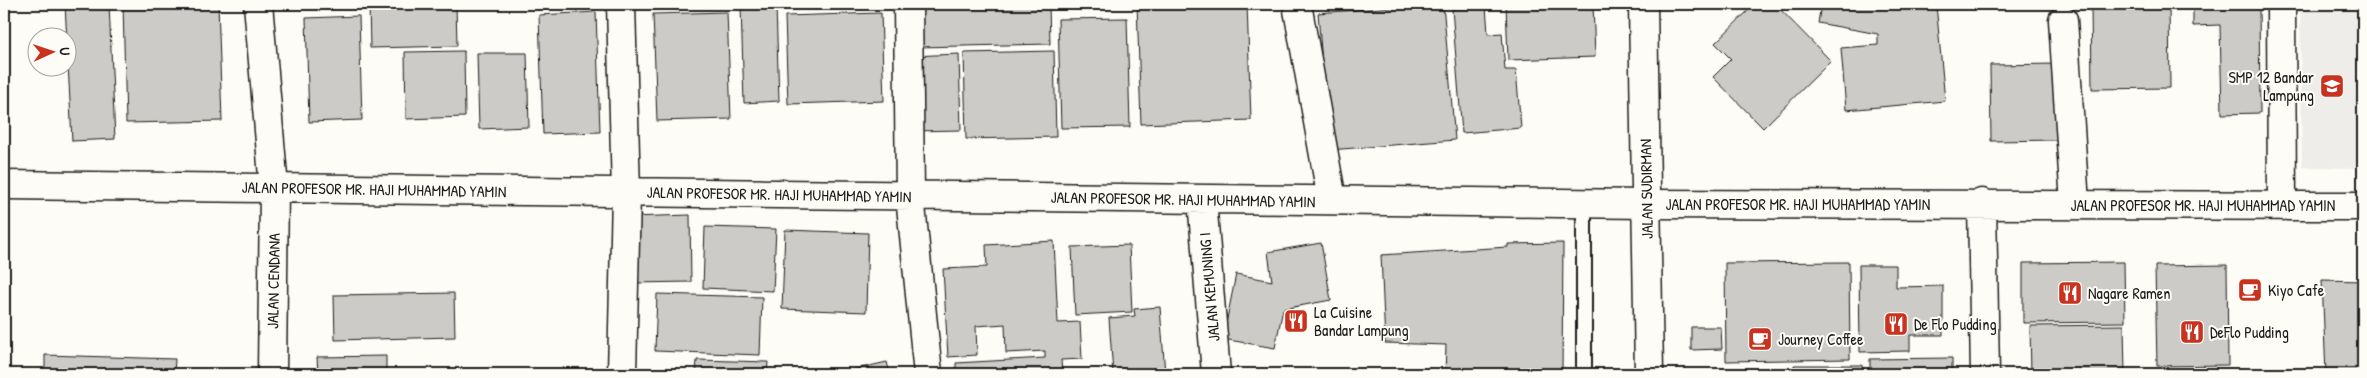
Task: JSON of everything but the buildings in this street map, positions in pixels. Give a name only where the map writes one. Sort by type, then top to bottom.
[{"type":"street","name":"JALAN CENDANA","points":[[258,4],[274,188],[272,374]]},
{"type":"street","points":[[621,4],[626,192],[622,374]]},
{"type":"street","points":[[908,4],[910,196],[928,374]]},
{"type":"street","points":[[1297,4],[1332,200]]},
{"type":"street","name":"JALAN SUDIRMAN","points":[[1643,4],[1649,374]]},
{"type":"street","points":[[2281,4],[2282,206]]},
{"type":"street","points":[[2063,20],[2075,204]]},
{"type":"street","name":"JALAN PROFESOR MR. HAJI MUHAMMAD YAMIN","points":[[4,185],[1646,204],[1982,203],[2363,206]]},
{"type":"street","name":"JALAN KEMUNING I","points":[[1202,199],[1216,374]]},
{"type":"street","points":[[1982,203],[1985,374]]},
{"type":"lane","points":[[1584,203],[1584,374]]},
{"type":"shaded area","name":"SMP 12 Bandar Lampung","points":[[2300,4],[2363,4],[2363,168],[2302,167]]},
{"type":"place","name":"SMP 12 Bandar Lampung","points":[[2332,86]]},
{"type":"place","name":"Kiyo Cafe","points":[[2250,290]]},
{"type":"place","name":"Nagare Ramen","points":[[2070,293]]},
{"type":"place","name":"La Cuisine Bandar Lampung","points":[[1296,321]]},
{"type":"place","name":"De Flo Pudding","points":[[1896,324]]},
{"type":"place","name":"DeFlo Pudding","points":[[2192,332]]},
{"type":"place","name":"Journey Coffee","points":[[1760,339]]}]
